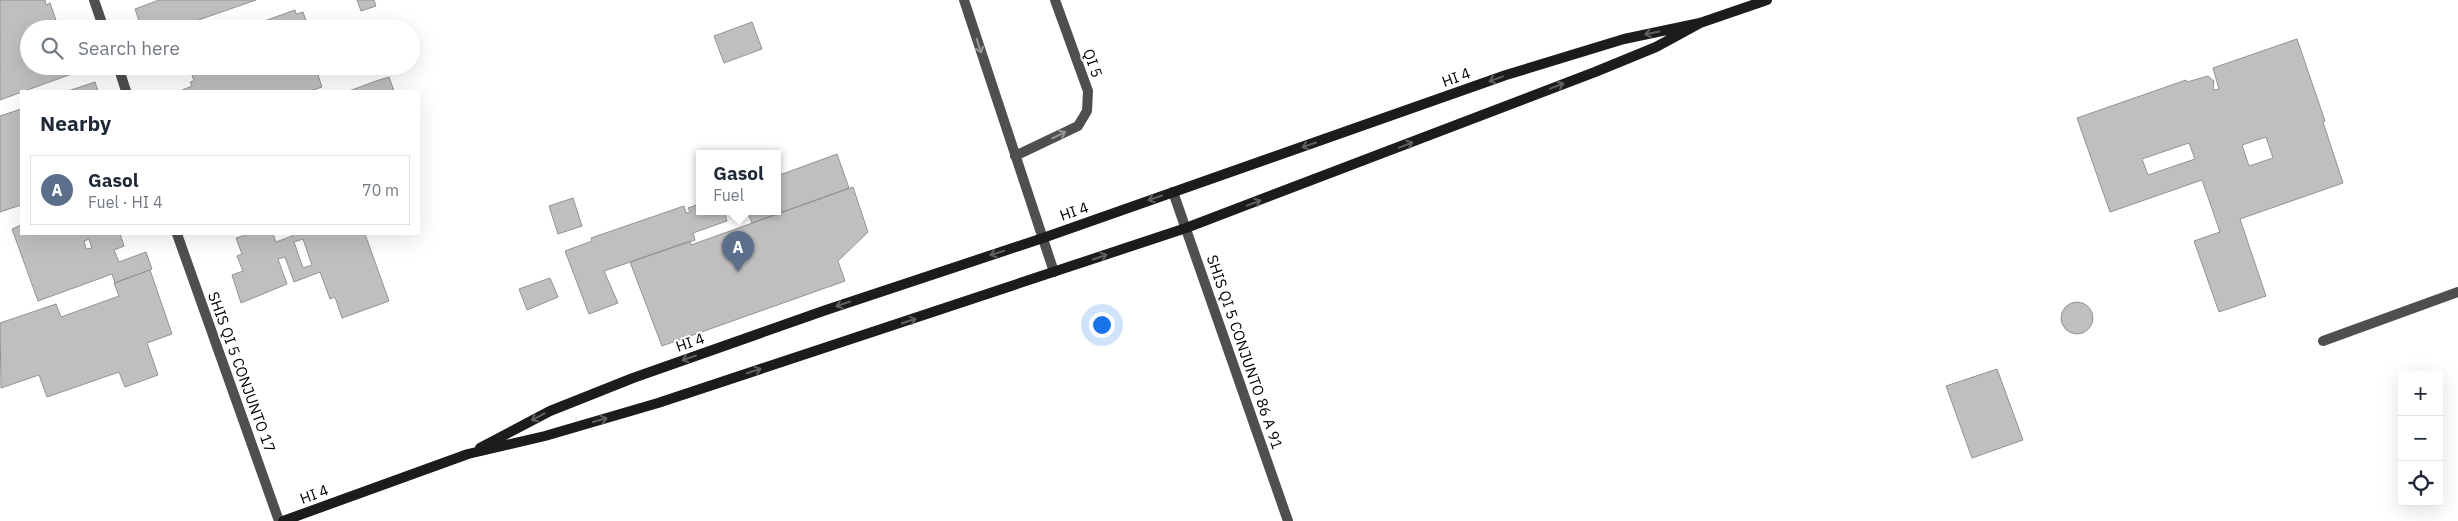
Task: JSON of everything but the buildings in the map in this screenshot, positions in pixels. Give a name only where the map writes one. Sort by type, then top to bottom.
[{"type":"street","points":[[94,0],[101,20]]},
{"type":"street","points":[[964,0],[1054,272]]},
{"type":"street","name":"QI 5","points":[[1015,156],[1078,126],[1087,111],[1088,92],[1055,0]]},
{"type":"street","name":"HI 4","points":[[468,454],[550,411],[633,378],[826,310],[1043,238],[1506,75],[1624,39],[1700,23],[1767,0]]},
{"type":"street","name":"HI 4","points":[[281,521],[468,454],[545,436],[658,403],[1186,228],[1595,72],[1656,47],[1700,23]]},
{"type":"street","points":[[121,75],[126,90]]},
{"type":"street","name":"SHIS QI 5 CONJUNTO 86 A 91","points":[[1174,192],[1288,521]]},
{"type":"street","name":"SHIS QI 5 CONJUNTO 17","points":[[177,235],[281,521]]},
{"type":"street","points":[[2322,341],[2458,292]]},
{"type":"place","name":"Gasol","points":[[738,272]]}]
